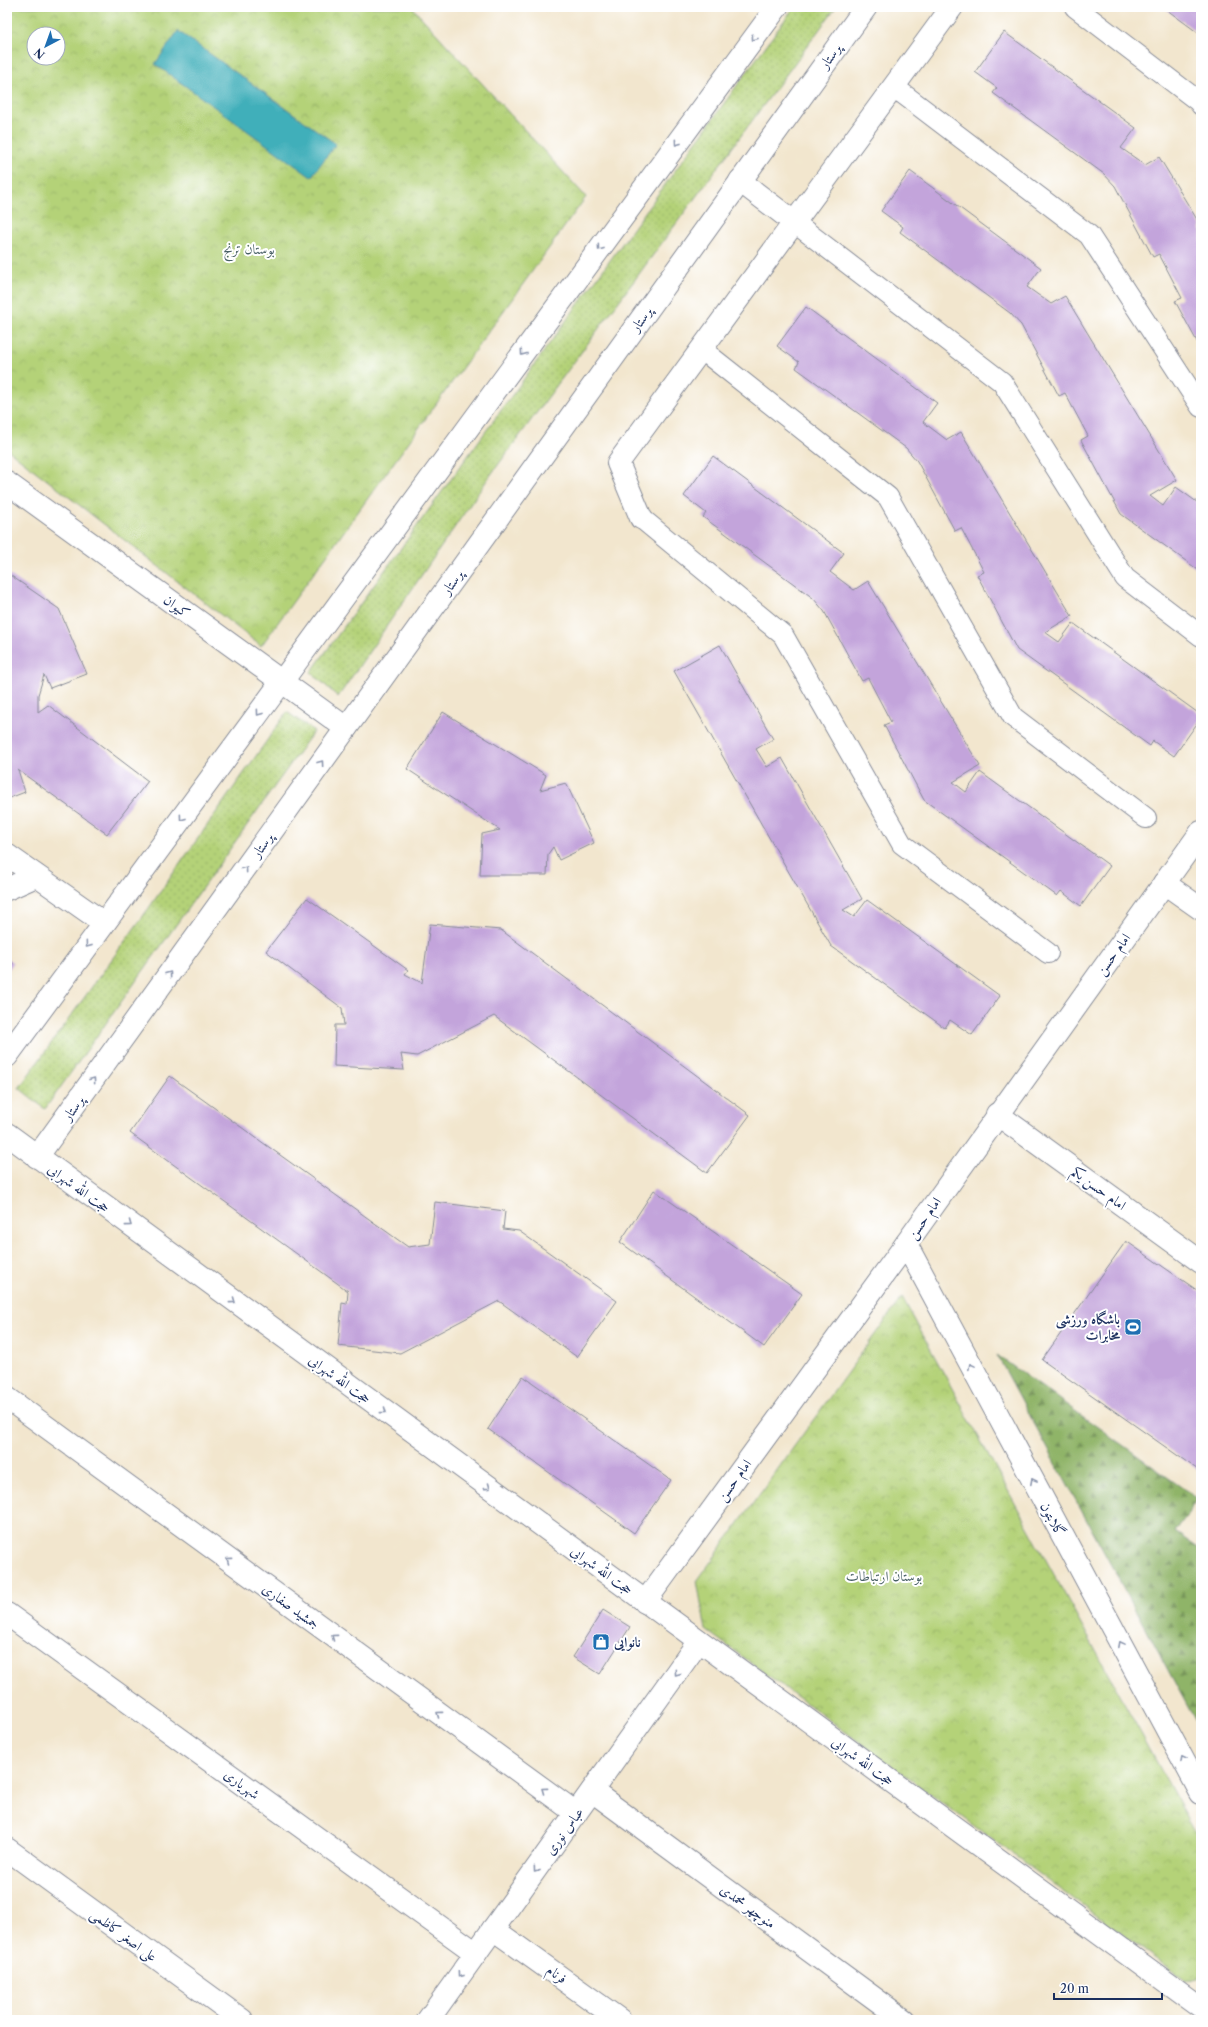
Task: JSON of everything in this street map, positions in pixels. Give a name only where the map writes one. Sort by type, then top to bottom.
[{"type":"street","points":[[7,1056],[778,7]]},
{"type":"street","name":"پرستار","points":[[37,1157],[866,7]]},
{"type":"street","points":[[641,518],[618,464],[952,7]]},
{"type":"street","points":[[740,181],[795,223]]},
{"type":"street","name":"کیوان","points":[[7,483],[346,728]]},
{"type":"street","name":"امام حسن","points":[[645,1602],[906,1244],[997,1114],[1201,832]]},
{"type":"street","points":[[7,856],[104,923]]},
{"type":"street","points":[[7,890],[36,876]]},
{"type":"street","points":[[1164,883],[1201,909]]},
{"type":"street","name":"امام حسن یکم","points":[[997,1114],[1201,1262]]},
{"type":"street","name":"حجت الله شهرابی","points":[[7,1134],[645,1602],[1191,1994],[1201,2008]]},
{"type":"street","name":"گلابتون","points":[[906,1244],[1201,1793]]},
{"type":"street","name":"جمشید صفاری","points":[[7,1398],[576,1813]]},
{"type":"street","name":"شهریاری","points":[[7,1614],[476,1952]]},
{"type":"street","name":"عباس نوری","points":[[428,2020],[699,1641]]},
{"type":"street","name":"منوچهر محمدی","points":[[592,1791],[904,2020]]},
{"type":"street","name":"علی اصغر کاظمی","points":[[7,1849],[242,2020]]},
{"type":"street","name":"فرنام","points":[[493,1929],[620,2020]]},
{"type":"lane","points":[[1075,7],[1198,101],[1201,105]]},
{"type":"lane","points":[[894,87],[1089,235],[1201,407]]},
{"type":"lane","points":[[795,223],[1002,382],[1125,578],[1201,636]]},
{"type":"lane","points":[[701,349],[888,497],[1013,717],[1146,818]]},
{"type":"lane","points":[[641,518],[782,635],[902,844],[1048,953]]},
{"type":"green space","name":"بوستان ترنج","points":[[7,7],[412,7],[586,197],[261,646],[7,449]]},
{"type":"green space","points":[[794,7],[836,7],[487,480],[338,697],[311,672]]},
{"type":"green space","points":[[287,712],[314,731],[45,1109],[19,1088],[146,912]]},
{"type":"green space","name":"بوستان ارتباطات","points":[[902,1297],[1201,1843],[1201,1977],[1186,1981],[706,1630],[697,1581]]},
{"type":"green space","points":[[997,1355],[1198,1499],[1175,1532],[1201,1550],[1201,1731]]},
{"type":"water","points":[[178,31],[336,144],[311,177],[155,64]]},
{"type":"building","points":[[1163,7],[1201,7],[1201,35]]},
{"type":"building","points":[[1004,32],[1136,128],[1121,148],[1145,165],[1159,157],[1201,226],[1201,349],[1175,301],[1182,298],[1159,254],[1153,257],[1115,186],[1104,174],[993,93],[997,88],[975,72]]},
{"type":"building","points":[[910,171],[1041,268],[1027,287],[1051,304],[1065,296],[1177,480],[1150,496],[1163,506],[1176,487],[1201,505],[1201,572],[1121,514],[1081,440],[1088,436],[1065,393],[1059,396],[1021,325],[1010,313],[900,232],[903,227],[881,211]]},
{"type":"building","points":[[806,307],[937,403],[923,422],[947,440],[961,432],[1072,616],[1045,632],[1059,642],[1073,623],[1201,715],[1201,718],[1174,756],[1153,741],[1150,746],[1017,650],[977,575],[984,572],[961,528],[955,531],[917,461],[906,448],[796,368],[799,362],[777,346]]},
{"type":"building","points":[[713,456],[844,553],[830,572],[854,590],[868,581],[980,766],[953,782],[966,792],[980,772],[1110,866],[1081,906],[1061,891],[1057,896],[924,800],[884,725],[891,722],[868,678],[862,681],[824,611],[813,598],[703,517],[706,513],[684,496]]},
{"type":"building","points":[[7,573],[59,609],[87,674],[50,688],[44,675],[38,695],[38,712],[48,705],[148,781],[107,834],[18,770],[25,792],[7,799]]},
{"type":"building","points":[[720,645],[773,739],[756,749],[767,767],[782,758],[862,899],[843,910],[854,917],[867,900],[1000,996],[972,1035],[950,1020],[945,1028],[831,946],[674,671]]},
{"type":"building","points":[[443,712],[546,775],[540,790],[566,783],[594,843],[559,860],[553,847],[548,854],[547,875],[480,875],[482,834],[500,830],[407,769]]},
{"type":"building","points":[[307,898],[408,970],[405,974],[422,983],[430,924],[501,930],[750,1115],[707,1173],[494,1016],[417,1056],[401,1054],[404,1070],[334,1066],[335,1025],[344,1025],[342,1008],[266,951]]},
{"type":"building","points":[[7,958],[13,963],[7,972]]},
{"type":"building","points":[[170,1076],[408,1247],[430,1244],[435,1202],[505,1211],[503,1229],[519,1231],[617,1301],[577,1357],[499,1301],[400,1353],[338,1346],[342,1303],[347,1304],[348,1291],[130,1133]]},
{"type":"building","points":[[654,1190],[802,1294],[764,1347],[620,1242]]},
{"type":"building","name":"باشگاه ورزشی مخابرات","points":[[1126,1241],[1201,1293],[1201,1472],[1042,1360]]},
{"type":"building","points":[[523,1376],[671,1480],[634,1533],[488,1429]]},
{"type":"building","name":"نانوایی","points":[[603,1610],[630,1627],[600,1674],[573,1657]]},
{"type":"place","name":"باشگاه ورزشی مخابرات","points":[[1133,1327]]},
{"type":"place","name":"نانوایی","points":[[601,1642]]}]
